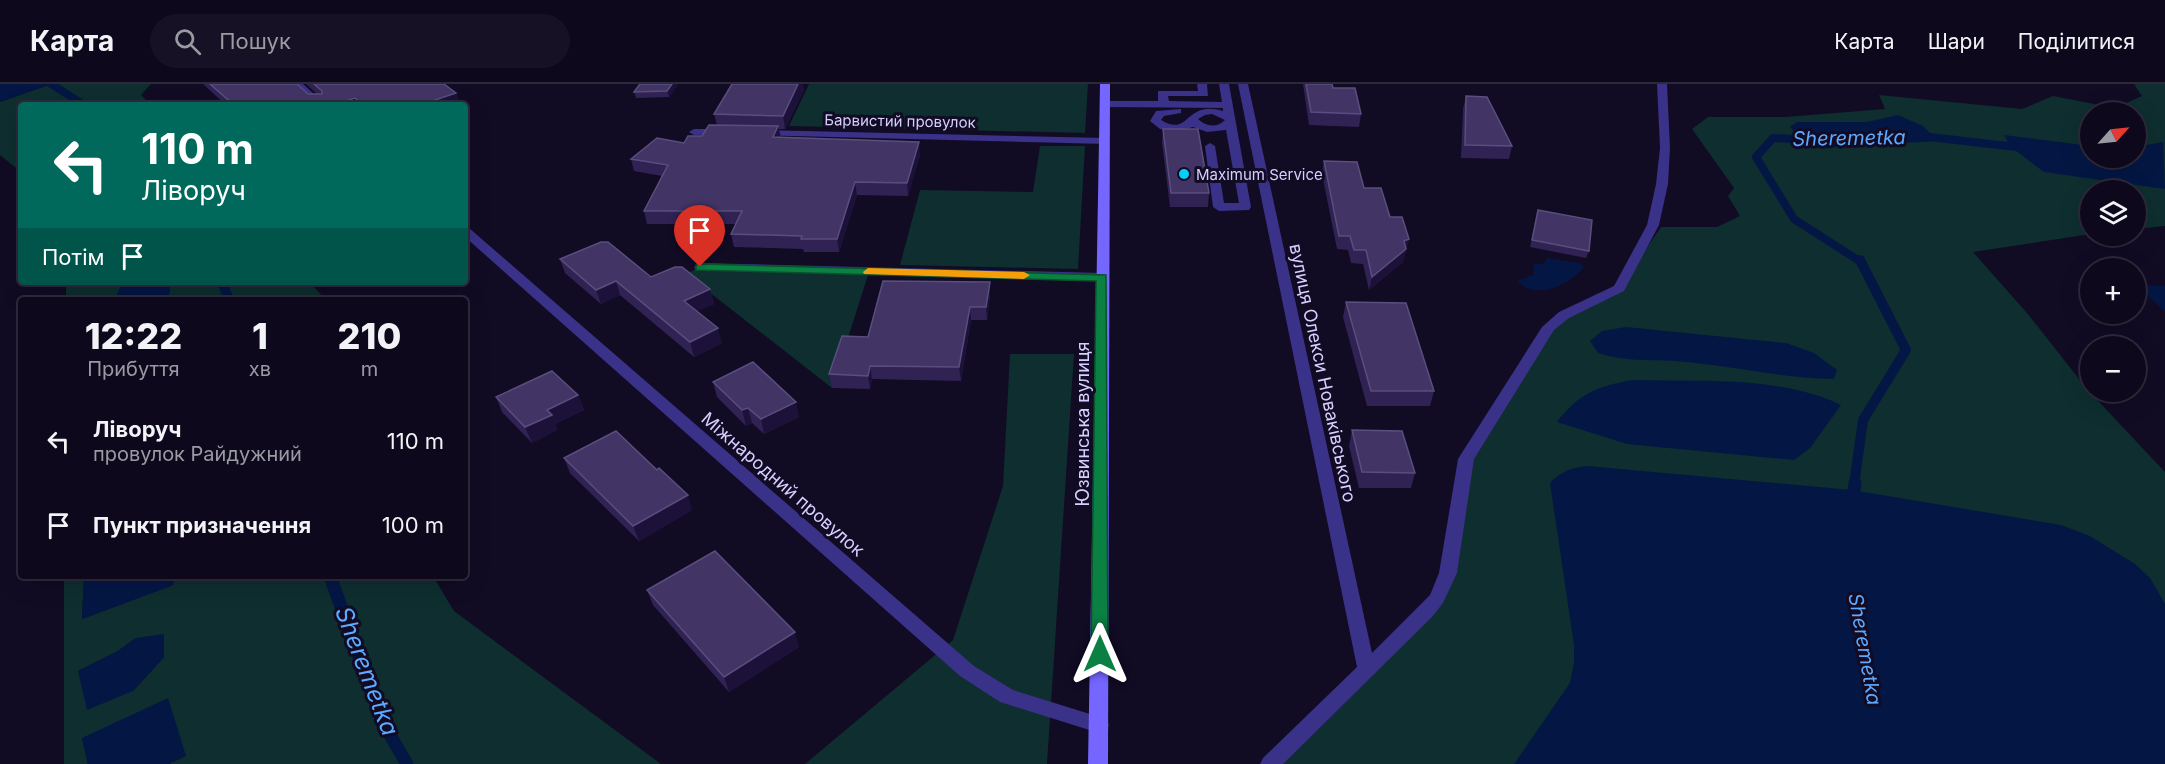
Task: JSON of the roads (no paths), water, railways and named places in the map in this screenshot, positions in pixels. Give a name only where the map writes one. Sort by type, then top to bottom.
[{"type":"main road","name":"Юзвинська вулиця","points":[[1098,764],[1106,84]]},
{"type":"street","points":[[297,84],[318,102]]},
{"type":"street","points":[[1164,104],[1162,93],[1204,94],[1202,84]]},
{"type":"street","points":[[1210,146],[1219,207],[1245,207],[1224,84]]},
{"type":"street","name":"вулиця Олекси Новаківського","points":[[1243,84],[1367,670]]},
{"type":"street","points":[[1270,764],[1426,612],[1445,584],[1461,474],[1466,459],[1488,420],[1549,327],[1564,315],[1619,288],[1653,225],[1662,184],[1665,148],[1662,86]]},
{"type":"street","points":[[1106,104],[1228,105]]},
{"type":"street","points":[[1214,111],[1225,114],[1231,120],[1224,127],[1212,129],[1200,127],[1193,120],[1202,112],[1214,111]]},
{"type":"street","name":"Барвистий провулок","points":[[694,132],[1105,141]]},
{"type":"street","name":"Міжнародний провулок","points":[[468,234],[967,671],[1007,696],[1100,725]]},
{"type":"street","points":[[700,267],[1102,277]]},
{"type":"water","points":[[0,84],[51,84],[0,102]]},
{"type":"water","points":[[1898,115],[1923,126],[1938,141],[1812,148],[1802,141],[1790,127],[1797,122],[1867,122]]},
{"type":"water","points":[[2004,135],[2080,145],[2080,168],[2146,168],[2146,145],[2163,142],[2165,189],[2146,186],[2146,180],[2101,180],[2044,172],[2011,147]]},
{"type":"water","points":[[1547,258],[1579,263],[1584,266],[1571,279],[1552,288],[1533,290],[1517,281],[1533,275],[1534,263],[1544,264]]},
{"type":"water","points":[[170,285],[168,297],[116,297],[121,286]]},
{"type":"water","points":[[2146,285],[2165,286],[2165,312],[2146,294]]},
{"type":"water","points":[[1626,327],[1786,343],[1814,353],[1837,370],[1834,379],[1814,378],[1695,363],[1627,359],[1598,353],[1590,341],[1602,331]]},
{"type":"water","points":[[1631,380],[1765,384],[1817,395],[1841,405],[1810,448],[1794,460],[1627,444],[1557,422],[1581,398],[1608,385]]},
{"type":"water","points":[[1587,466],[1852,490],[2061,525],[2090,536],[2135,564],[2150,578],[2165,604],[2165,764],[1514,764],[1570,683],[1574,663],[1574,645],[1550,483],[1567,471]]},
{"type":"water","points":[[84,579],[174,579],[173,585],[82,619]]},
{"type":"water","points":[[164,634],[164,657],[133,691],[87,710],[78,671],[118,651],[136,638]]},
{"type":"water","points":[[168,698],[186,756],[169,764],[88,764],[82,738]]},
{"type":"waterway","name":"Sheremetka","points":[[51,84],[79,102]]},
{"type":"waterway","name":"Sheremetka","points":[[1921,136],[2025,148]]},
{"type":"waterway","name":"Sheremetka","points":[[1816,140],[1773,138],[1756,157],[1794,219],[1861,262]]},
{"type":"waterway","name":"Sheremetka","points":[[1854,485],[1863,420],[1906,350],[1860,260]]},
{"type":"waterway","name":"Sheremetka","points":[[223,285],[228,297]]},
{"type":"waterway","name":"Sheremetka","points":[[1852,503],[1855,483]]},
{"type":"waterway","name":"Sheremetka","points":[[331,579],[383,723],[407,764]]},
{"type":"place","name":"Maximum Service","points":[[1184,174]]}]
